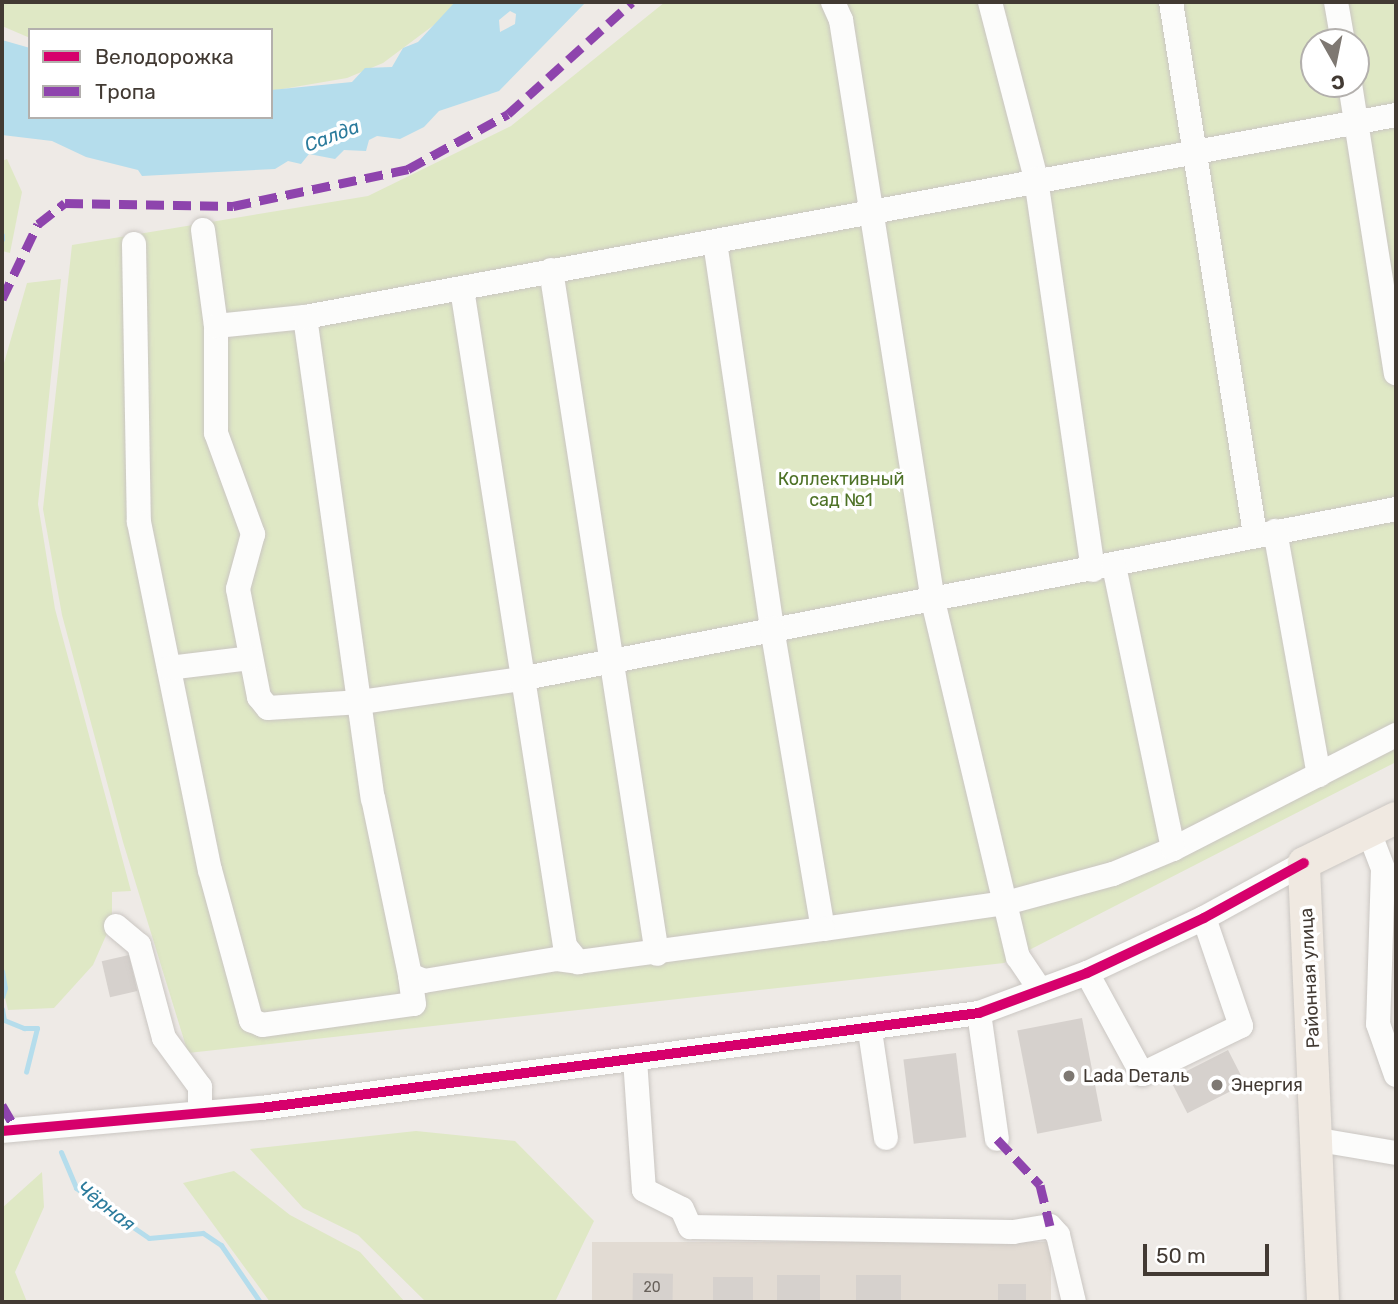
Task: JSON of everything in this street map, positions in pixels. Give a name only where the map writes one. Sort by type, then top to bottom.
[{"type":"main road","points":[[1304,863],[1383,825]]},
{"type":"main road","name":"Районная улица","points":[[1304,863],[1319,1140],[1323,1302]]},
{"type":"street","points":[[833,2],[841,20],[933,601],[1018,957],[1040,990]]},
{"type":"street","points":[[990,2],[1036,179],[1103,568],[1173,849]]},
{"type":"street","points":[[1171,2],[1196,151],[1217,314],[1319,775]]},
{"type":"street","points":[[1336,2],[1341,28]]},
{"type":"street","points":[[1352,98],[1396,373]]},
{"type":"street","points":[[216,326],[305,317],[872,213],[1036,179],[1396,116]]},
{"type":"street","points":[[203,230],[216,326],[216,433],[253,534],[238,589],[250,658],[260,697],[268,708],[361,702],[520,679],[609,659],[933,601],[1396,509]]},
{"type":"street","points":[[715,242],[772,628],[823,929]]},
{"type":"street","points":[[134,244],[139,522],[210,870],[251,1020],[262,1025],[414,1004],[373,798],[305,317]]},
{"type":"street","points":[[551,270],[609,659],[657,954]]},
{"type":"street","points":[[462,289],[520,679],[565,946],[579,962]]},
{"type":"street","points":[[169,668],[250,658]]},
{"type":"street","points":[[410,975],[424,981],[557,959],[579,962],[657,954],[1006,902],[1113,874],[1173,849],[1396,735]]},
{"type":"street","points":[[1383,825],[1390,867],[1378,1024],[1396,1075]]},
{"type":"street","points":[[2,1131],[200,1113],[870,1031],[979,1013],[1087,973],[1204,918],[1304,863]]},
{"type":"street","points":[[1087,973],[1142,1074],[1241,1026],[1204,918]]},
{"type":"street","points":[[116,926],[139,945],[164,1038],[200,1087],[200,1113]]},
{"type":"street","points":[[979,1013],[997,1139]]},
{"type":"street","points":[[870,1031],[886,1139]]},
{"type":"street","points":[[635,1059],[644,1190],[682,1209],[690,1227],[1013,1232],[1050,1226],[1058,1235],[1074,1302]]},
{"type":"street","points":[[1319,1140],[1396,1153]]},
{"type":"shaded area","points":[[592,1242],[1051,1242],[1051,1302],[592,1302]]},
{"type":"green space","points":[[2,2],[455,2],[442,19],[383,63],[347,78],[273,91],[273,28],[28,28],[28,37],[2,26]]},
{"type":"green space","name":"Коллективный сад №1","points":[[665,2],[1396,2],[1396,762],[1004,963],[188,1053],[123,842],[62,615],[43,509],[72,245],[368,196],[511,126]]},
{"type":"green space","points":[[7,159],[22,192],[10,253],[2,251],[2,161]]},
{"type":"green space","points":[[61,279],[38,504],[55,609],[131,891],[112,892],[112,922],[93,965],[54,1008],[8,1010],[2,986],[2,370],[27,283]]},
{"type":"green space","points":[[416,1131],[515,1141],[594,1221],[555,1302],[426,1302],[358,1235],[303,1208],[250,1149]]},
{"type":"green space","points":[[234,1171],[290,1215],[360,1252],[405,1302],[270,1302],[183,1183]]},
{"type":"green space","points":[[42,1172],[44,1207],[15,1272],[27,1302],[2,1302],[2,1208]]},
{"type":"water","name":"Салда","points":[[455,2],[586,2],[499,91],[439,111],[424,127],[400,139],[377,136],[369,140],[366,151],[344,150],[335,159],[309,154],[301,164],[288,161],[275,169],[142,176],[138,170],[86,157],[52,141],[2,135],[2,40],[28,47],[28,119],[273,119],[273,90],[352,82],[365,68],[392,67],[403,48],[418,42]],"holes":[[[510,11],[516,14],[515,24],[500,32],[499,20]]]},
{"type":"building","points":[[129,955],[137,991],[110,997],[102,961]]},
{"type":"building","points":[[1082,1018],[1102,1121],[1037,1134],[1017,1031]]},
{"type":"building","points":[[1228,1050],[1245,1084],[1187,1113],[1170,1080]]},
{"type":"building","points":[[956,1053],[966,1137],[914,1144],[903,1059]]},
{"type":"building","points":[[633,1273],[673,1274],[672,1302],[632,1302]]},
{"type":"building","points":[[777,1275],[820,1275],[820,1302],[777,1302]]},
{"type":"building","points":[[856,1275],[901,1275],[901,1302],[856,1302]]},
{"type":"building","points":[[713,1277],[753,1277],[753,1301],[713,1301]]},
{"type":"building","points":[[998,1284],[1026,1284],[1026,1302],[998,1302]]},
{"type":"waterway","name":"Чёрная","points":[[2,971],[5,988],[2,997]]},
{"type":"waterway","name":"Чёрная","points":[[2,1009],[4,1020],[24,1028],[37,1028],[26,1072]]},
{"type":"waterway","name":"Чёрная","points":[[61,1152],[76,1188],[149,1238],[203,1233],[221,1245],[260,1302]]},
{"type":"marked path","points":[[2,299],[38,224],[65,203],[233,206],[408,169],[508,114],[632,2]]},
{"type":"marked path","points":[[2,1105],[16,1129]]},
{"type":"marked path","points":[[997,1139],[1040,1185],[1050,1226]]},
{"type":"cycle path","points":[[2,1131],[261,1108],[979,1013],[1087,973],[1204,918],[1304,863]]},
{"type":"place","name":"Lada Dеталь","points":[[1069,1076]]},
{"type":"place","name":"Энергия","points":[[1217,1085]]}]
